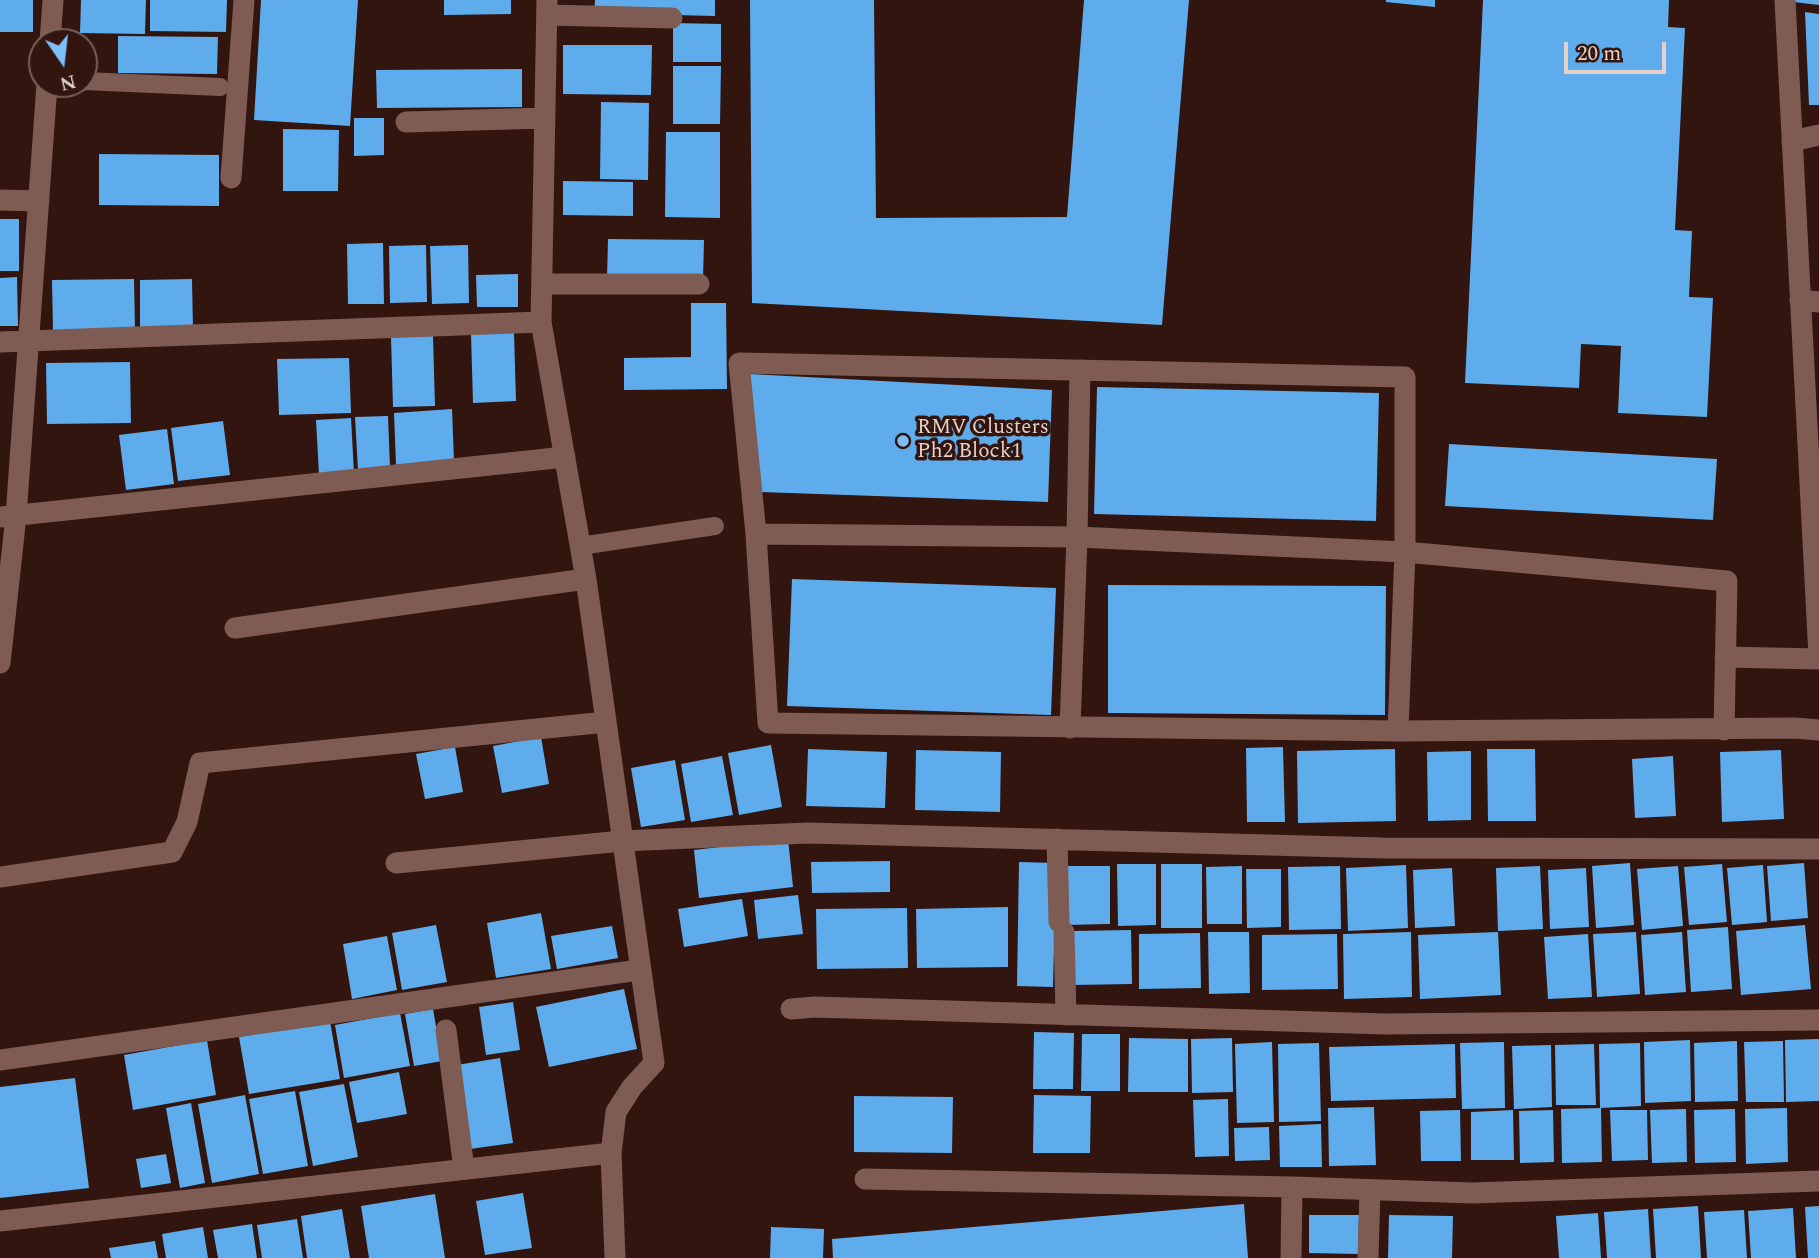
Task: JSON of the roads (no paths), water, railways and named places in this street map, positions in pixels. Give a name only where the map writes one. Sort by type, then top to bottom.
[{"type":"street","points":[[51,28],[53,0]]},
{"type":"street","points":[[231,178],[244,0]]},
{"type":"street","points":[[1725,657],[1819,658],[1809,301],[1792,141],[1785,0]]},
{"type":"street","points":[[615,1258],[611,1153],[616,1112],[632,1087],[654,1063],[586,579],[541,322],[547,8],[672,18]]},
{"type":"street","points":[[0,663],[8,517],[30,342],[46,98]]},
{"type":"street","points":[[406,122],[545,118]]},
{"type":"street","points":[[1792,141],[1819,135]]},
{"type":"street","points":[[0,201],[39,201]]},
{"type":"street","points":[[542,284],[699,284]]},
{"type":"street","points":[[0,342],[541,322]]},
{"type":"street","points":[[1398,732],[1405,552],[1405,377],[739,363],[756,534],[768,723],[1398,732],[1795,728],[1819,730]]},
{"type":"street","points":[[1070,728],[1080,370]]},
{"type":"street","points":[[8,517],[565,457]]},
{"type":"street","points":[[756,534],[1077,537],[1405,552],[1727,581],[1724,730]]},
{"type":"street","points":[[234,628],[586,579]]},
{"type":"street","points":[[0,877],[172,852],[187,822],[201,763],[606,722]]},
{"type":"street","points":[[396,863],[622,841],[808,833],[1383,848],[1819,849]]},
{"type":"street","points":[[1057,839],[1066,1015]]},
{"type":"street","points":[[0,1060],[639,970]]},
{"type":"street","points":[[791,1009],[815,1007],[1385,1024],[1819,1020]]},
{"type":"street","points":[[446,1030],[464,1169]]},
{"type":"street","points":[[0,1221],[611,1153]]},
{"type":"street","points":[[866,1179],[1473,1193],[1819,1181]]},
{"type":"street","points":[[1291,1258],[1292,1187]]},
{"type":"street","points":[[1368,1258],[1370,1190]]},
{"type":"lane","points":[[98,82],[220,87]]},
{"type":"lane","points":[[580,546],[715,526]]},
{"type":"place","name":"RMV Clusters Ph2 Block1","points":[[903,441]]}]
